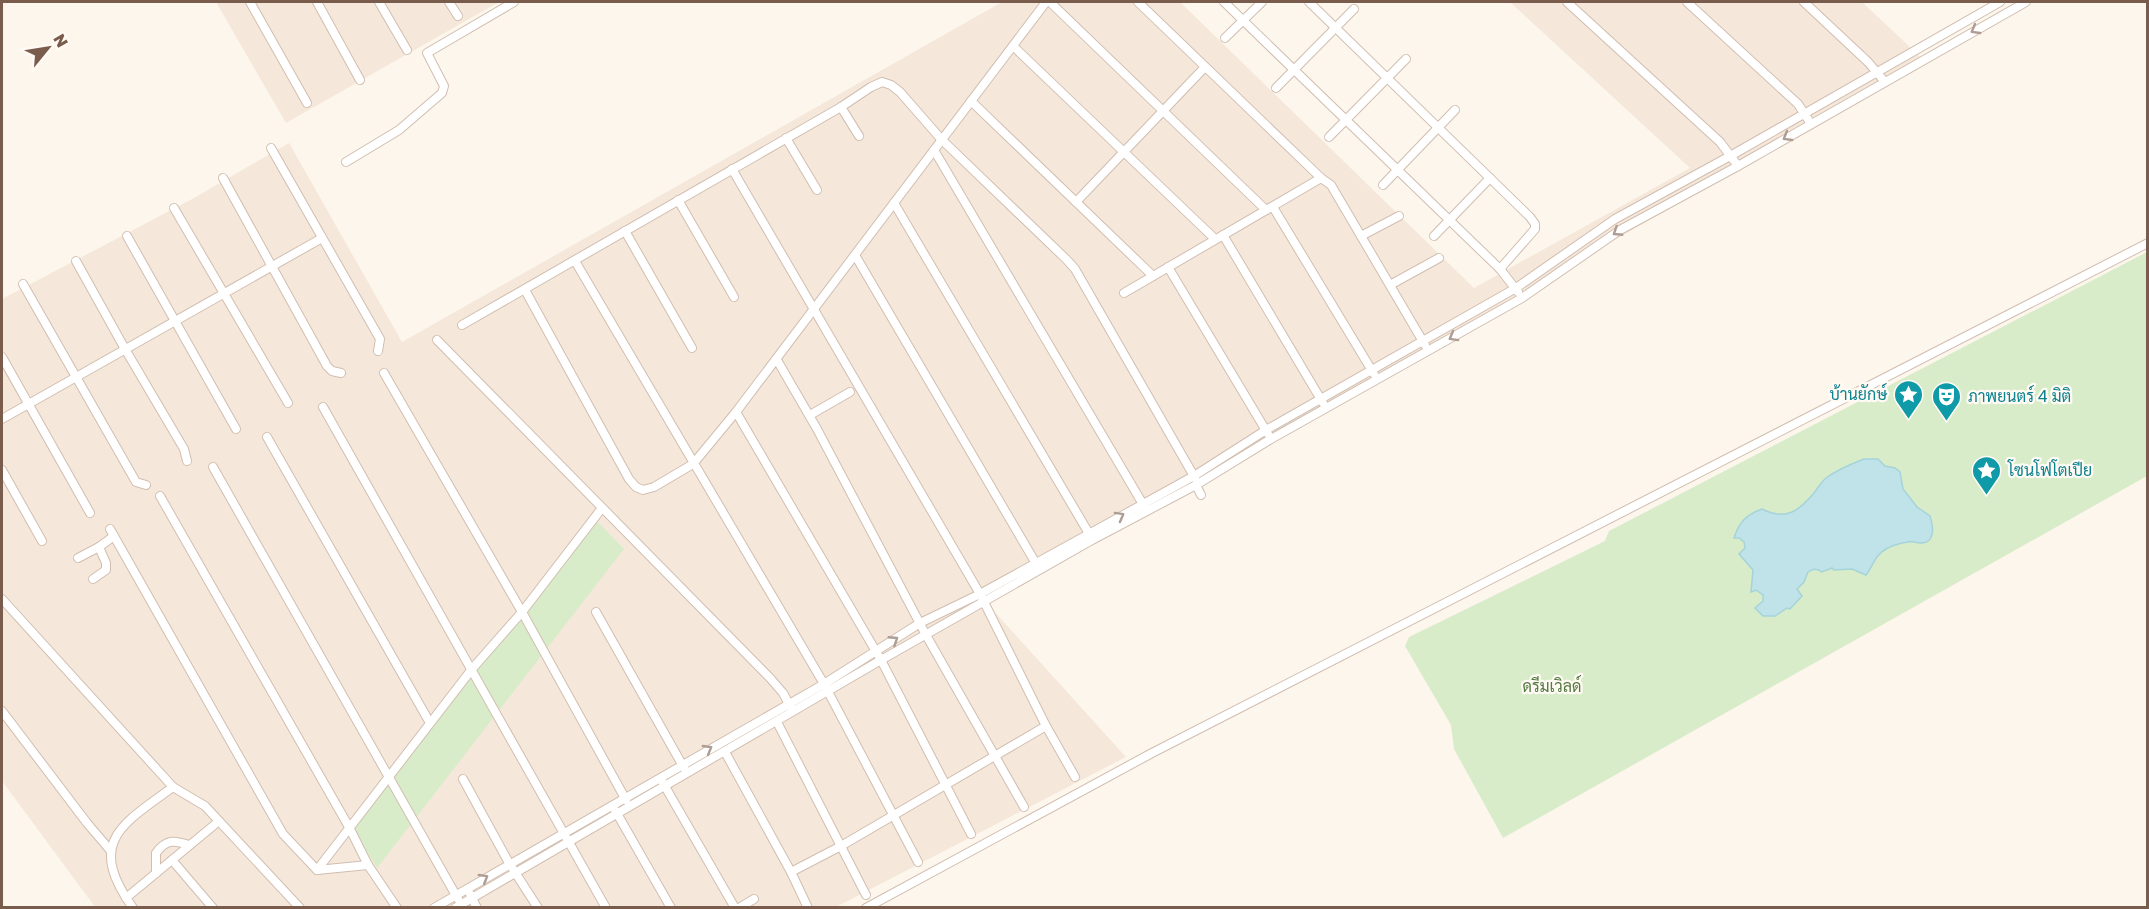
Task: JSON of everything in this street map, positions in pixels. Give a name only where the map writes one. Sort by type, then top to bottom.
[{"type":"street","points":[[250,2],[307,103]]},
{"type":"street","points":[[317,2],[360,80]]},
{"type":"street","points":[[379,2],[407,50]]},
{"type":"street","points":[[449,2],[458,16]]},
{"type":"street","points":[[346,162],[399,130],[442,93],[444,86],[427,53],[514,2]]},
{"type":"street","points":[[525,290],[629,479],[636,487],[643,490],[654,487],[693,464],[736,412],[941,139],[1048,2],[1270,208],[1377,380]]},
{"type":"street","points":[[1138,2],[1321,178],[1331,185],[1428,350]]},
{"type":"street","points":[[1224,2],[1500,269],[1522,298]]},
{"type":"street","points":[[1225,38],[1262,2]]},
{"type":"street","points":[[1310,2],[1530,217],[1534,229],[1500,269]]},
{"type":"street","points":[[1567,2],[1720,142],[1738,165]]},
{"type":"street","points":[[1687,2],[1798,104],[1811,124]]},
{"type":"street","points":[[1804,2],[1885,82]]},
{"type":"street","points":[[213,467],[456,895],[458,906],[777,722],[825,688],[879,656],[926,635],[982,598],[1090,537],[1142,503],[1196,482],[1266,430],[1516,288],[1615,219],[2000,2]]},
{"type":"street","points":[[1090,537],[1147,512],[1271,439],[1522,298],[1620,230],[2026,2]]},
{"type":"street","points":[[1276,88],[1354,9]]},
{"type":"street","points":[[1942,35],[1948,46]]},
{"type":"street","points":[[1013,46],[1124,152],[1219,237],[1326,409]]},
{"type":"street","points":[[1329,137],[1406,59]]},
{"type":"street","points":[[1076,202],[1205,67]]},
{"type":"street","points":[[462,325],[882,82],[900,92],[941,139],[1076,269],[1196,482],[1201,495]]},
{"type":"street","points":[[971,101],[1153,276]]},
{"type":"street","points":[[841,107],[859,136]]},
{"type":"street","points":[[1383,185],[1455,110]]},
{"type":"street","points":[[786,138],[817,190]]},
{"type":"street","points":[[271,148],[380,339],[378,351]]},
{"type":"street","points":[[934,150],[1147,512]]},
{"type":"street","points":[[732,170],[982,598],[1046,726],[1075,777]]},
{"type":"street","points":[[223,178],[327,366],[332,371],[341,373]]},
{"type":"street","points":[[1124,294],[1321,178]]},
{"type":"street","points":[[1434,236],[1490,178]]},
{"type":"street","points":[[678,200],[734,297]]},
{"type":"street","points":[[894,203],[1090,537]]},
{"type":"street","points":[[174,208],[226,293],[288,403]]},
{"type":"street","points":[[1360,236],[1399,216]]},
{"type":"street","points":[[625,231],[692,348]]},
{"type":"street","points":[[126,236],[236,429]]},
{"type":"street","points":[[2,419],[322,238]]},
{"type":"street","points":[[866,908],[1162,748],[2148,243]]},
{"type":"street","points":[[855,255],[1038,566]]},
{"type":"street","points":[[1390,285],[1439,258]]},
{"type":"street","points":[[76,261],[184,449],[187,461]]},
{"type":"street","points":[[575,261],[825,688],[918,862]]},
{"type":"street","points":[[1168,267],[1271,439]]},
{"type":"street","points":[[23,285],[136,482],[146,484]]},
{"type":"street","points":[[437,340],[770,678],[783,693],[793,712]]},
{"type":"street","points":[[2,357],[90,513]]},
{"type":"street","points":[[777,360],[810,415],[926,635],[1024,807]]},
{"type":"street","points":[[384,373],[522,612],[629,806]]},
{"type":"street","points":[[810,415],[850,392]]},
{"type":"street","points":[[323,406],[606,908]]},
{"type":"street","points":[[736,412],[879,656],[971,834]]},
{"type":"street","points":[[267,437],[430,723]]},
{"type":"street","points":[[2,470],[42,541]]},
{"type":"street","points":[[160,496],[349,827],[368,865],[396,908]]},
{"type":"street","points":[[317,870],[472,669],[522,612],[602,508]]},
{"type":"street","points":[[78,558],[99,547],[112,533],[283,834],[317,870]]},
{"type":"street","points":[[93,579],[106,570],[106,563],[99,547]]},
{"type":"street","points":[[879,656],[921,623],[982,598]]},
{"type":"street","points":[[2,599],[173,787],[204,806],[300,908]]},
{"type":"street","points":[[596,612],[687,773]]},
{"type":"street","points":[[434,908],[788,704],[825,688]]},
{"type":"street","points":[[2,711],[110,850],[114,874],[133,908]]},
{"type":"street","points":[[777,722],[866,895]]},
{"type":"street","points":[[790,872],[841,846],[1046,726]]},
{"type":"street","points":[[725,752],[808,908]]},
{"type":"street","points":[[659,778],[737,908],[754,899]]},
{"type":"street","points":[[463,779],[509,863],[538,908]]},
{"type":"street","points":[[110,850],[117,834],[128,821],[173,787]]},
{"type":"street","points":[[612,805],[671,908]]},
{"type":"street","points":[[126,898],[219,821]]},
{"type":"street","points":[[156,873],[156,854],[167,842],[175,840],[189,845]]},
{"type":"street","points":[[172,860],[213,908]]},
{"type":"street","points":[[317,870],[368,865]]},
{"type":"street","points":[[466,889],[477,908]]},
{"type":"shaded area","points":[[216,2],[499,2],[286,123]]},
{"type":"shaded area","points":[[1002,2],[1180,2],[1474,288],[1690,168],[1510,2],[1862,2],[1927,63],[982,598],[1126,757],[836,907],[95,907],[2,781],[2,299],[194,198],[289,143],[402,342]]},
{"type":"green space","name":"ดรีมเวิลด์","points":[[2147,252],[2147,476],[1503,838],[1454,749],[1451,725],[1405,646],[1409,637],[1605,541],[1609,531]]},
{"type":"green space","points":[[592,516],[624,549],[377,868],[349,823]]},
{"type":"water","points":[[1864,459],[1878,459],[1885,466],[1895,468],[1900,472],[1903,489],[1917,507],[1930,516],[1932,528],[1930,540],[1922,543],[1894,545],[1882,551],[1866,575],[1852,569],[1834,570],[1832,568],[1822,572],[1817,569],[1812,570],[1808,572],[1804,582],[1797,589],[1802,596],[1790,609],[1787,608],[1775,616],[1763,616],[1755,608],[1763,601],[1763,595],[1756,590],[1751,592],[1753,570],[1739,554],[1745,548],[1744,542],[1739,538],[1734,538],[1741,523],[1762,509],[1785,514],[1797,509],[1826,478]]},
{"type":"place","name":"บ้านยักษ์","points":[[1908,420]]},
{"type":"place","name":"ภาพยนตร์ 4 มิติ","points":[[1947,422]]},
{"type":"place","name":"โซนโฟโตเปีย","points":[[1987,496]]}]
